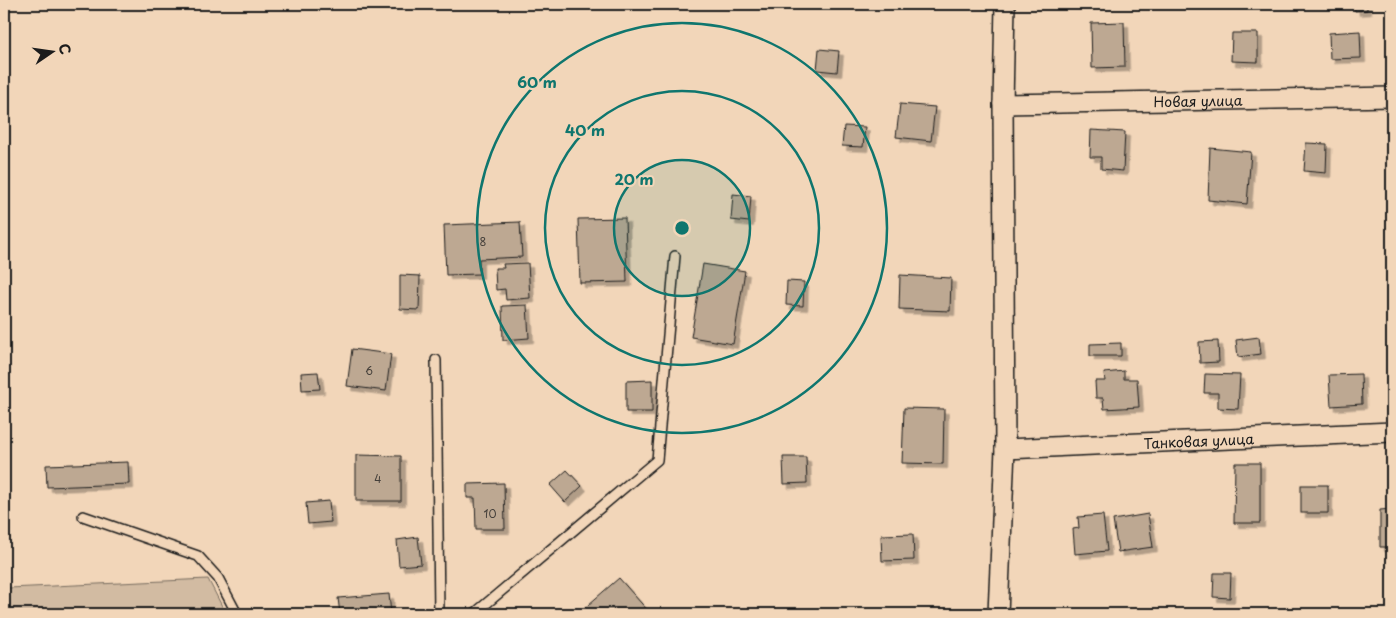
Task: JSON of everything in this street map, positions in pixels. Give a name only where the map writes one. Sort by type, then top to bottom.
[{"type":"street","points":[[998,614],[1004,450],[1003,104],[1005,4]]},
{"type":"street","name":"Новая улица","points":[[1003,104],[1392,97]]},
{"type":"street","name":"Танковая улица","points":[[1004,450],[1392,432]]},
{"type":"lane","points":[[474,614],[657,460],[675,256]]},
{"type":"lane","points":[[436,360],[439,614]]},
{"type":"lane","points":[[82,516],[198,556],[218,578],[237,614]]},
{"type":"shaded area","points":[[208,579],[226,614],[4,614],[4,585],[9,588]]},
{"type":"building","points":[[1354,4],[1367,4],[1367,10],[1355,11]]},
{"type":"building","points":[[1124,22],[1125,67],[1092,68],[1091,23]]},
{"type":"building","points":[[1360,31],[1361,58],[1330,59],[1329,33]]},
{"type":"building","points":[[1232,33],[1258,33],[1258,62],[1231,61]]},
{"type":"building","points":[[819,49],[839,51],[837,72],[817,70]]},
{"type":"building","points":[[900,104],[935,107],[931,141],[896,137]]},
{"type":"building","points":[[844,126],[865,127],[863,147],[842,146]]},
{"type":"building","points":[[1091,130],[1125,132],[1123,171],[1101,169],[1101,157],[1090,157]]},
{"type":"building","points":[[1306,143],[1327,144],[1326,173],[1304,171]]},
{"type":"building","points":[[1210,148],[1251,152],[1247,204],[1208,200]]},
{"type":"building","points":[[733,194],[751,196],[749,222],[731,220]]},
{"type":"building","points":[[625,218],[627,282],[580,283],[578,219]]},
{"type":"building","points":[[520,222],[522,257],[479,259],[479,274],[446,275],[444,225]]},
{"type":"building","points":[[528,263],[530,298],[506,300],[505,289],[496,290],[495,268],[504,268],[503,264]]},
{"type":"building","points":[[703,264],[745,271],[733,344],[691,337]]},
{"type":"building","points":[[400,275],[420,276],[419,310],[400,309]]},
{"type":"building","points":[[900,275],[951,278],[950,311],[899,309]]},
{"type":"building","points":[[787,281],[804,282],[803,306],[786,305]]},
{"type":"building","points":[[527,305],[529,338],[503,340],[502,306]]},
{"type":"building","points":[[1259,337],[1261,354],[1238,357],[1236,340]]},
{"type":"building","points":[[1218,341],[1219,362],[1200,363],[1199,342]]},
{"type":"building","points":[[1121,343],[1121,356],[1090,356],[1090,344]]},
{"type":"building","points":[[352,349],[391,354],[386,391],[347,386]]},
{"type":"building","points":[[1124,371],[1124,379],[1137,379],[1139,407],[1104,409],[1103,398],[1096,398],[1095,381],[1105,381],[1104,373]]},
{"type":"building","points":[[318,372],[320,389],[302,390],[301,373]]},
{"type":"building","points":[[1205,374],[1240,375],[1238,409],[1218,408],[1218,393],[1204,393]]},
{"type":"building","points":[[1361,374],[1362,404],[1331,406],[1329,375]]},
{"type":"building","points":[[652,380],[652,412],[626,412],[626,381]]},
{"type":"building","points":[[904,408],[944,409],[943,464],[902,463]]},
{"type":"building","points":[[356,455],[401,456],[401,501],[356,501]]},
{"type":"building","points":[[783,457],[806,457],[807,483],[784,484]]},
{"type":"building","points":[[128,462],[129,484],[47,487],[46,465]]},
{"type":"building","points":[[1235,463],[1260,463],[1260,523],[1234,523]]},
{"type":"building","points":[[567,470],[582,486],[565,502],[550,485]]},
{"type":"building","points":[[504,483],[505,529],[476,529],[475,498],[467,498],[467,484]]},
{"type":"building","points":[[1301,485],[1328,485],[1328,513],[1301,513]]},
{"type":"building","points":[[329,501],[331,522],[308,524],[306,503]]},
{"type":"building","points":[[1392,509],[1392,547],[1380,547],[1380,510]]},
{"type":"building","points":[[1148,514],[1153,547],[1118,552],[1113,520]]},
{"type":"building","points":[[1103,515],[1107,551],[1075,554],[1073,529],[1079,528],[1078,517]]},
{"type":"building","points":[[913,534],[914,560],[882,561],[881,535]]},
{"type":"building","points":[[418,537],[421,564],[399,566],[397,540]]},
{"type":"building","points":[[1214,573],[1231,573],[1230,598],[1213,597]]},
{"type":"building","points":[[619,578],[649,612],[647,614],[581,614],[580,612]]},
{"type":"building","points":[[389,594],[391,614],[340,614],[338,598]]}]
